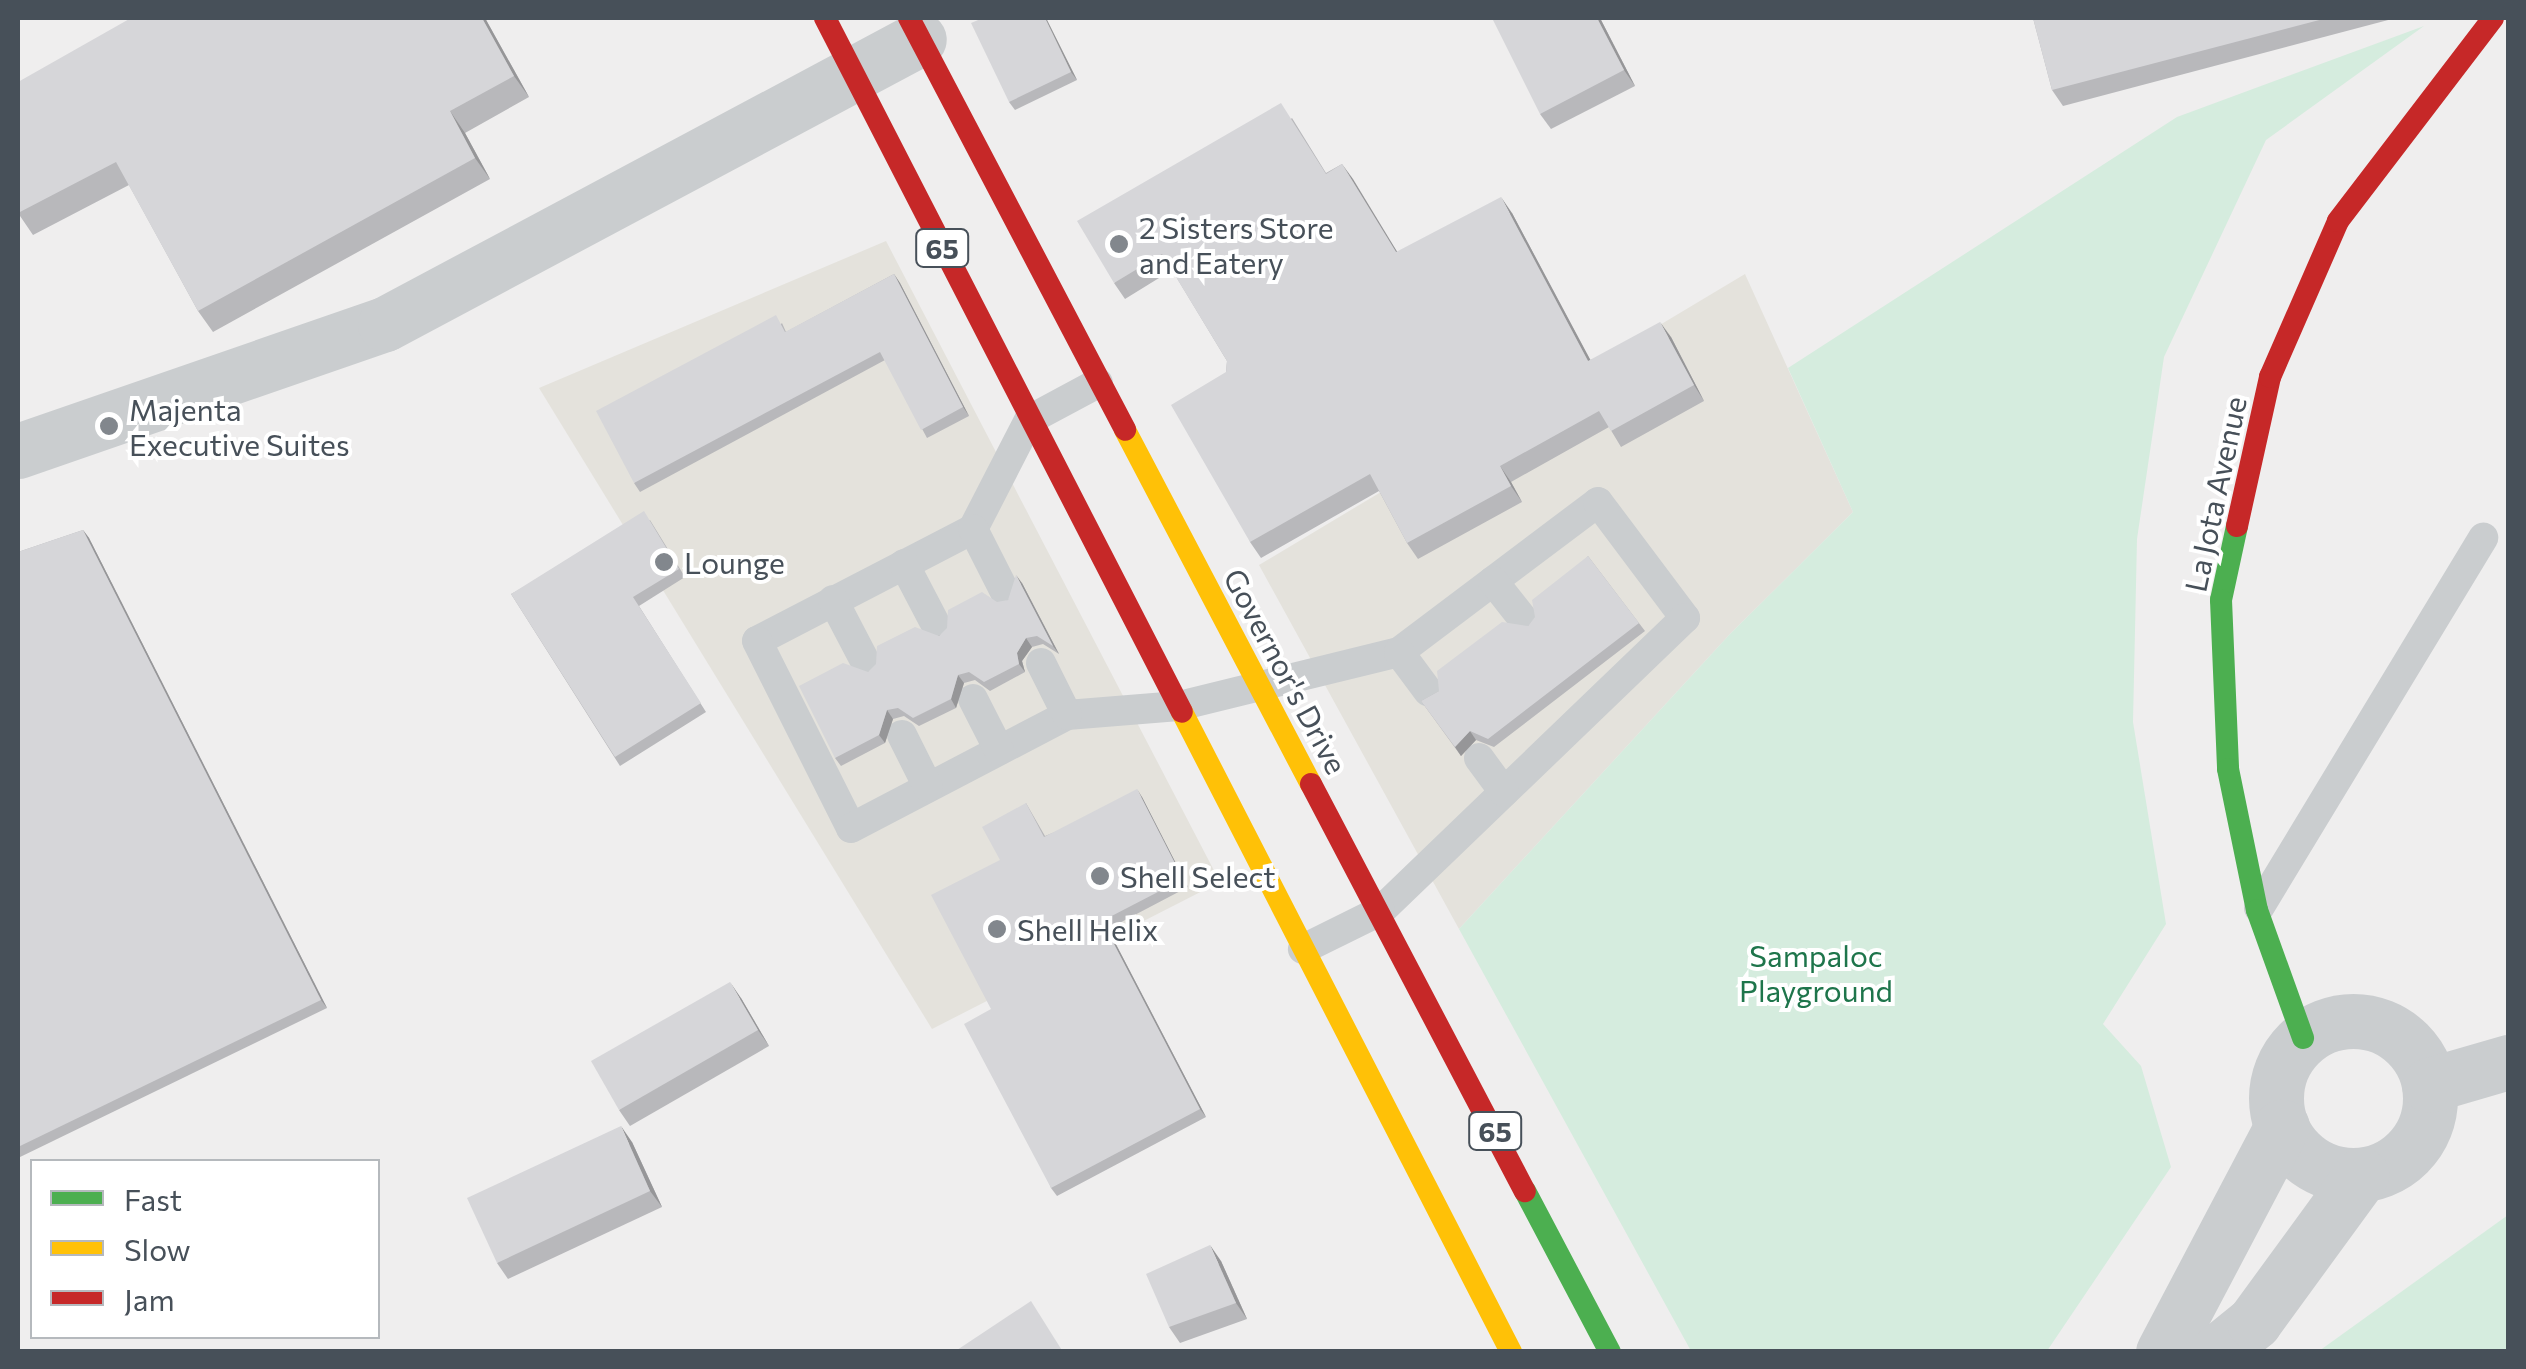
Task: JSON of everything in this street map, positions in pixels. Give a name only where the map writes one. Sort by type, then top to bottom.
[{"type":"main road","name":"65","points":[[825,18],[1511,1352]]},
{"type":"main road","name":"La Jota Avenue","points":[[2304,1038],[2257,910],[2228,770],[2221,600],[2270,377],[2338,221],[2493,18]]},
{"type":"main road","name":"Governor's Drive","points":[[914,28],[1610,1352]]},
{"type":"street","points":[[18,452],[385,324],[854,76],[914,28]]},
{"type":"street","points":[[2370,1022],[2409,1044],[2429,1085],[2430,1111],[2406,1155],[2361,1175],[2254,1322],[2184,1348],[2282,1126],[2278,1078],[2304,1038],[2324,1025],[2370,1022]]},
{"type":"street","points":[[2429,1085],[2508,1062]]},
{"type":"street","points":[[2282,1126],[2312,1164],[2361,1175]]},
{"type":"lane","points":[[1098,382],[1029,420],[973,529],[757,641],[851,828],[1067,715],[1178,706],[1257,682],[1399,652],[1598,502],[1685,618],[1581,698],[1504,792],[1380,911],[1303,949]]},
{"type":"lane","points":[[973,529],[1005,592]]},
{"type":"lane","points":[[2257,910],[2483,538]]},
{"type":"lane","points":[[904,564],[937,628]]},
{"type":"lane","points":[[1494,580],[1523,620]]},
{"type":"lane","points":[[833,600],[866,663]]},
{"type":"lane","points":[[1399,652],[1428,691]]},
{"type":"lane","points":[[1042,664],[1067,715]]},
{"type":"lane","points":[[973,699],[999,750]]},
{"type":"lane","points":[[902,735],[928,786]]},
{"type":"lane","points":[[1479,758],[1504,792]]},
{"type":"shaded area","points":[[886,241],[1220,882],[932,1029],[539,388]]},
{"type":"shaded area","points":[[1745,274],[1853,512],[1730,634],[1459,929],[1259,565]]},
{"type":"green space","name":"Sampaloc Playground","points":[[2424,26],[2266,140],[2164,357],[2137,539],[2133,722],[2166,924],[2103,1024],[2141,1066],[2171,1167],[2047,1351],[1691,1351],[1459,929],[1730,634],[1853,512],[1788,368],[2177,117]]},
{"type":"green space","points":[[2508,1215],[2508,1351],[2319,1351]]},
{"type":"building","points":[[131,18],[482,18],[514,76],[450,111],[475,158],[198,311],[116,162],[18,213],[18,82]]},
{"type":"building","points":[[983,18],[1045,18],[1071,72],[1009,102],[971,23]]},
{"type":"building","points":[[1492,18],[1597,18],[1624,70],[1540,114]]},
{"type":"building","points":[[2033,18],[2327,18],[2052,90]]},
{"type":"building","points":[[1281,103],[1326,174],[1342,164],[1396,252],[1501,197],[1588,361],[1660,322],[1694,385],[1611,431],[1599,411],[1500,466],[1511,486],[1407,543],[1370,474],[1250,542],[1171,405],[1226,372],[1227,361],[1162,254],[1114,283],[1077,221]]},
{"type":"building","points":[[894,274],[963,407],[921,430],[880,352],[634,483],[596,411],[776,315],[785,332]]},
{"type":"building","points":[[644,511],[679,569],[633,597],[701,703],[615,757],[511,594]]},
{"type":"building","points":[[83,530],[321,1000],[18,1147],[18,552]]},
{"type":"building","points":[[1588,556],[1639,623],[1488,739],[1470,731],[1455,747],[1421,701],[1439,691],[1437,671],[1502,622],[1528,626],[1535,617],[1532,600]]},
{"type":"building","points":[[1016,575],[1053,646],[1037,636],[1026,638],[1017,653],[1019,664],[984,682],[969,672],[958,675],[951,699],[913,718],[898,708],[887,710],[879,735],[835,758],[799,686],[843,663],[868,672],[876,664],[877,646],[915,627],[939,636],[947,628],[948,610],[982,592],[997,602],[1008,600]]},
{"type":"building","points":[[1137,789],[1183,879],[1102,921],[1200,1109],[1051,1188],[964,1024],[991,1009],[931,895],[1000,860],[982,827],[1026,803],[1044,837]]},
{"type":"building","points":[[730,982],[758,1030],[619,1110],[591,1061]]},
{"type":"building","points":[[621,1126],[650,1191],[497,1263],[467,1198]]},
{"type":"building","points":[[1210,1245],[1236,1303],[1169,1327],[1146,1274]]},
{"type":"building","points":[[1031,1301],[1063,1352],[954,1352]]},
{"type":"traffic: fast","points":[[2237,526],[2221,600],[2228,769],[2257,910],[2303,1038]]},
{"type":"traffic: fast","points":[[1525,1191],[1610,1352]]},
{"type":"traffic: slow","points":[[1125,430],[1311,784]]},
{"type":"traffic: slow","points":[[1182,712],[1511,1352]]},
{"type":"traffic: jam","points":[[825,18],[1182,712]]},
{"type":"traffic: jam","points":[[909,18],[1125,430]]},
{"type":"traffic: jam","points":[[2237,526],[2270,377],[2338,221],[2493,18]]},
{"type":"traffic: jam","points":[[1311,784],[1525,1191]]},
{"type":"place","name":"2 Sisters Store and Eatery","points":[[1119,244]]},
{"type":"place","name":"Majenta Executive Suites","points":[[109,426]]},
{"type":"place","name":"Lounge","points":[[664,562]]},
{"type":"place","name":"Shell Select","points":[[1100,876]]},
{"type":"place","name":"Shell Helix","points":[[997,929]]}]
